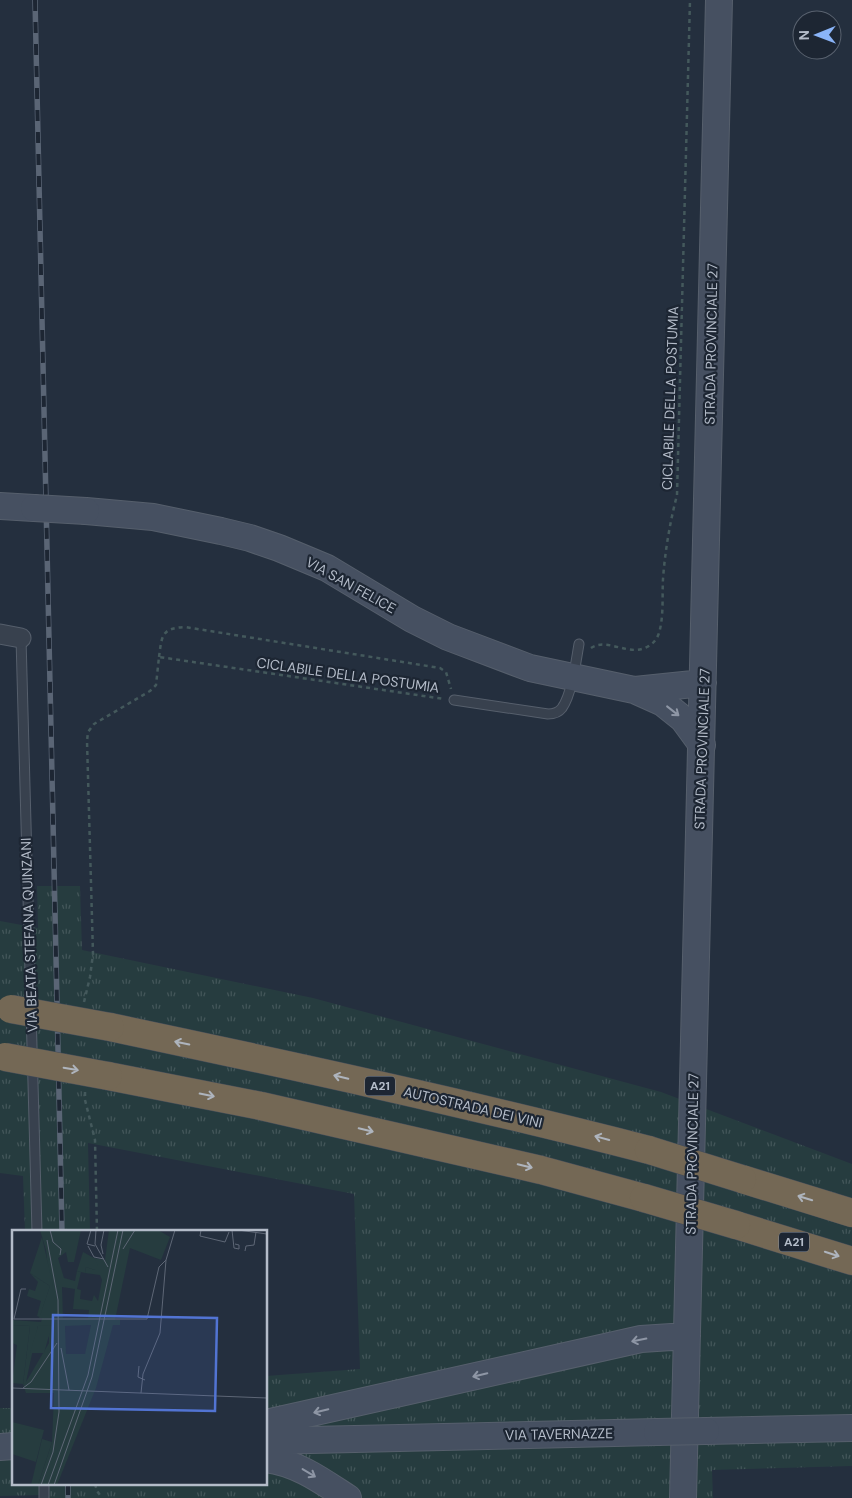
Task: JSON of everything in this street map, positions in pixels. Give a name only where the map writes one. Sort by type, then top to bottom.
[{"type":"highway","name":"AUTOSTRADA DEI VINI","points":[[6,1008],[285,1064],[551,1125],[649,1150],[852,1213]]},
{"type":"highway","name":"A21","points":[[3,1057],[261,1106],[521,1166],[644,1198],[852,1261]]},
{"type":"street","name":"STRADA PROVINCIALE 27","points":[[683,1498],[719,0]]},
{"type":"street","name":"VIA SAN FELICE","points":[[0,506],[86,510],[153,517],[250,538],[327,568],[412,619],[448,637],[530,668],[634,690]]},
{"type":"street","points":[[0,634],[21,638]]},
{"type":"street","points":[[634,690],[703,683]]},
{"type":"street","points":[[634,690],[663,703],[683,719],[702,745]]},
{"type":"street","points":[[268,1422],[641,1340],[687,1336]]},
{"type":"street","name":"VIA TAVERNAZZE","points":[[268,1441],[852,1428]]},
{"type":"street","points":[[268,1458],[303,1469],[348,1498]]},
{"type":"lane","name":"VIA BEATA STEFANA QUINZANI","points":[[21,638],[37,1230]]},
{"type":"lane","points":[[454,700],[552,714],[558,712],[563,707],[570,688],[579,644]]},
{"type":"path","name":"CICLABILE DELLA POSTUMIA","points":[[590,648],[596,644],[634,651],[644,649],[654,643],[659,634],[663,577],[677,495],[690,0]]},
{"type":"path","points":[[82,1008],[90,977],[93,954],[88,732],[94,724],[150,691],[156,685],[162,636],[167,630],[175,627],[185,627],[440,668],[446,672],[454,700]]},
{"type":"path","name":"CICLABILE DELLA POSTUMIA","points":[[159,657],[454,700]]},
{"type":"path","points":[[85,1091],[85,1100],[95,1140],[97,1230]]},
{"type":"path","points":[[96,1486],[102,1498]]},
{"type":"green space","points":[[37,886],[80,886],[82,950],[313,998],[661,1092],[852,1164],[852,1466],[712,1470],[713,1498],[42,1498],[42,1495],[0,1496],[0,1408],[12,1408],[12,1486],[268,1486],[268,1376],[360,1369],[354,1194],[88,1143],[90,1230],[25,1230],[23,1176],[0,1173],[0,921],[38,928]]},
{"type":"railway","points":[[35,0],[62,1230]]},
{"type":"railway","points":[[68,1486],[68,1498]]}]
